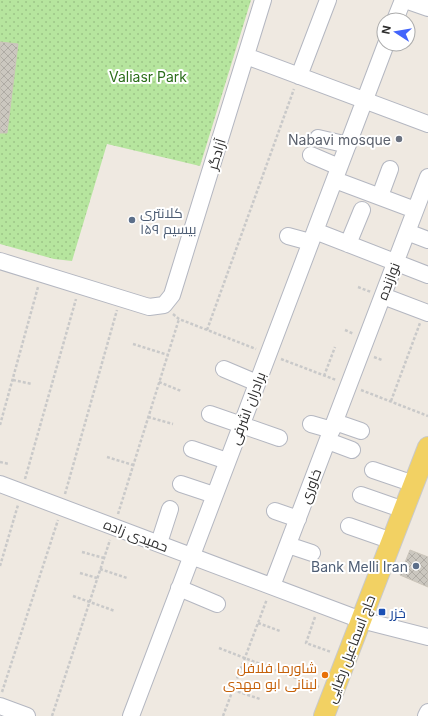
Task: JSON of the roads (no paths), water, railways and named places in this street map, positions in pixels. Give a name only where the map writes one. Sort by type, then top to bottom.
[{"type":"main road","name":"حاج اسماعیل رضایی","points":[[324,716],[428,447]]},
{"type":"street","name":"آزادگر","points":[[0,261],[149,307],[164,305],[172,295],[263,0]]},
{"type":"street","points":[[299,76],[328,0]]},
{"type":"street","points":[[399,12],[404,0],[428,8]]},
{"type":"street","name":"برادران اشرفی","points":[[131,716],[383,52]]},
{"type":"street","points":[[246,56],[428,124]]},
{"type":"street","points":[[318,138],[348,145]]},
{"type":"street","points":[[311,155],[337,173],[380,196],[415,210]]},
{"type":"street","points":[[380,196],[390,169]]},
{"type":"street","name":"نوازنده","points":[[349,385],[428,177]]},
{"type":"street","points":[[348,244],[362,210]]},
{"type":"street","points":[[407,232],[428,240]]},
{"type":"street","points":[[288,236],[313,237],[348,244],[428,275]]},
{"type":"street","points":[[383,296],[426,312]]},
{"type":"street","points":[[224,370],[257,383]]},
{"type":"street","name":"خاوری","points":[[272,586],[349,385]]},
{"type":"street","points":[[210,414],[279,438]]},
{"type":"street","points":[[311,424],[331,431],[361,431]]},
{"type":"street","points":[[331,431],[352,450]]},
{"type":"street","points":[[192,449],[227,462]]},
{"type":"street","points":[[373,470],[414,484]]},
{"type":"street","name":"حمیدی زاده","points":[[0,484],[361,620],[428,637]]},
{"type":"street","points":[[181,484],[214,495]]},
{"type":"street","points":[[361,495],[404,510]]},
{"type":"street","points":[[159,543],[170,509]]},
{"type":"street","points":[[275,511],[298,519]]},
{"type":"street","points":[[349,526],[392,541]]},
{"type":"street","points":[[288,545],[312,554]]},
{"type":"street","points":[[179,588],[217,604]]},
{"type":"street","points":[[0,706],[26,716]]},
{"type":"street","points":[[426,716],[428,712]]},
{"type":"place","name":"Nabavi mosque","points":[[399,139]]},
{"type":"place","name":"کلانتری ۱۵۹ بیسیم","points":[[132,220]]},
{"type":"place","name":"Bank Melli Iran","points":[[416,566]]},
{"type":"place","name":"خزر","points":[[382,612]]},
{"type":"place","name":"شاورما فلافل لبنانی ابو مهدی","points":[[325,675]]},
{"type":"park label","name":"Valiasr Park","points":[[148,76]]}]
